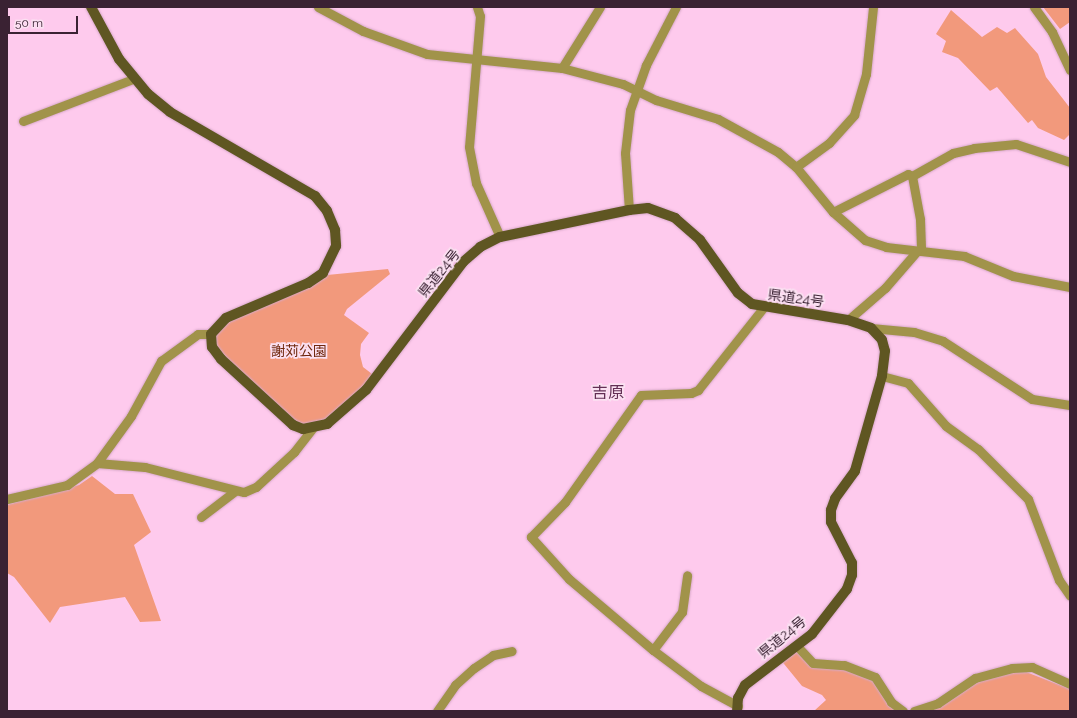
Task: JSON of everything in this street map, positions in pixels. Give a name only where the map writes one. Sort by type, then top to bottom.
[{"type":"main road","points":[[91,7],[133,79],[170,112],[315,196],[327,211],[335,230],[336,246],[323,273],[308,283],[226,318],[211,334],[212,347],[221,359],[293,425],[313,428]]},
{"type":"main road","name":"県道24号","points":[[313,428],[327,424],[366,390],[463,262],[480,247],[500,237],[629,210],[648,208],[675,218],[700,240],[738,293],[763,308],[848,320],[871,328],[882,340],[885,351],[882,376],[855,471],[834,500],[831,510],[831,522],[852,563],[852,575],[847,589],[812,634],[745,684],[737,709]]},
{"type":"street","points":[[318,7],[363,31],[427,54],[562,68],[623,84],[636,91],[718,119],[778,152],[796,167],[833,212],[865,240],[886,247],[964,256],[1013,276],[1070,287]]},
{"type":"street","points":[[477,7],[480,16],[469,147],[476,184],[500,237]]},
{"type":"street","points":[[562,68],[600,7]]},
{"type":"street","points":[[629,210],[626,145],[636,91],[676,7]]},
{"type":"street","points":[[796,167],[829,143],[854,115],[866,74],[873,7]]},
{"type":"street","points":[[1034,7],[1052,32],[1070,70]]},
{"type":"street","points":[[23,121],[133,79]]},
{"type":"street","points":[[833,212],[908,174],[912,176],[953,153],[1016,144],[1070,162]]},
{"type":"street","points":[[848,320],[885,288],[919,251],[920,218],[912,176]]},
{"type":"street","points":[[737,709],[701,686],[653,650],[569,579],[531,538],[565,502],[641,395],[691,393],[698,390],[763,308]]},
{"type":"street","points":[[871,328],[914,332],[943,341],[1032,399],[1070,405]]},
{"type":"street","points":[[7,499],[67,485],[97,463],[131,416],[162,361],[198,334],[211,334]]},
{"type":"street","points":[[882,376],[908,383],[946,426],[978,449],[1028,499],[1059,580],[1070,596]]},
{"type":"street","points":[[97,463],[145,467],[235,491],[244,492],[256,486],[294,452],[313,428]]},
{"type":"street","points":[[103,456],[114,465]]},
{"type":"street","points":[[201,517],[235,491]]},
{"type":"street","points":[[653,650],[682,612],[687,575]]},
{"type":"street","points":[[797,646],[813,663],[844,665],[875,677],[891,702],[903,711]]},
{"type":"street","points":[[437,711],[455,685],[474,668],[493,655],[512,651]]},
{"type":"street","points":[[914,711],[938,703],[975,678],[1012,668],[1032,667],[1070,684]]},
{"type":"green space","points":[[1043,7],[1070,7],[1070,22],[1060,29]]},
{"type":"green space","points":[[951,10],[982,37],[997,27],[1007,33],[1015,28],[1038,54],[1046,77],[1070,108],[1070,134],[1064,140],[1038,128],[1032,120],[1028,123],[997,87],[990,91],[958,58],[942,52],[946,41],[936,34]]},
{"type":"green space","name":"謝苅公園","points":[[388,269],[390,274],[347,309],[344,315],[369,333],[361,344],[360,355],[363,367],[376,377],[327,424],[303,429],[212,347],[217,324],[317,276]]},
{"type":"green space","points":[[92,476],[115,494],[133,494],[151,532],[134,545],[161,621],[140,622],[125,597],[60,607],[50,623],[14,577],[7,573],[7,505],[79,485]]},
{"type":"green space","points":[[797,646],[811,661],[844,666],[870,675],[890,700],[905,711],[814,711],[826,700],[822,695],[802,686],[780,659]]},
{"type":"green space","points":[[1021,670],[1070,689],[1070,711],[917,711],[974,679]]},
{"type":"district","name":"吉原","points":[[608,393]]}]
